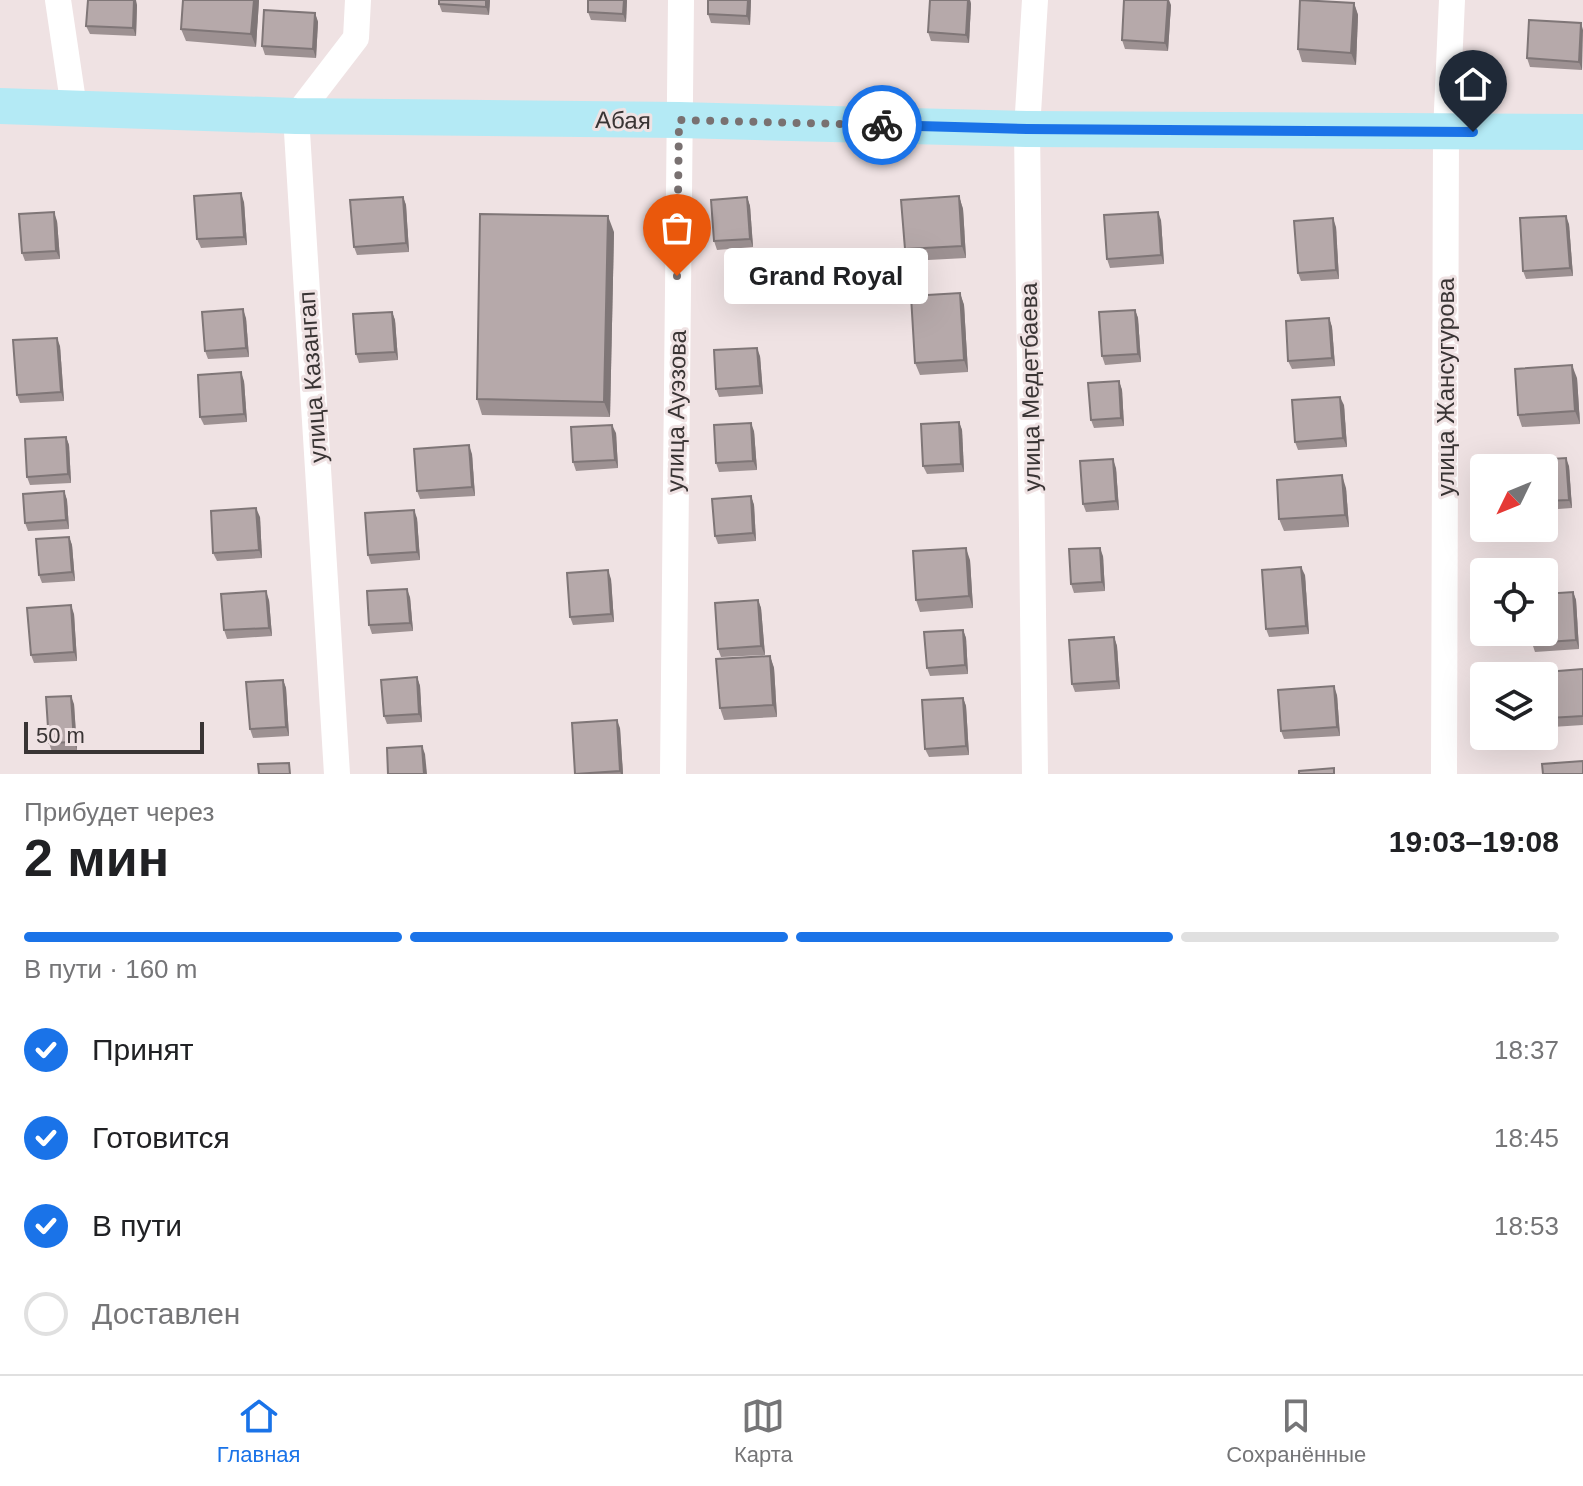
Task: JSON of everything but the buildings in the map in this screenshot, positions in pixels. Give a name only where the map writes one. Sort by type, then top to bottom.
[{"type":"street","points":[[58,0],[74,108]]},
{"type":"street","points":[[296,116],[356,38],[358,0]]},
{"type":"street","name":"улица Ауэзова","points":[[673,774],[681,0]]},
{"type":"street","name":"улица Медетбаева","points":[[1035,0],[1027,129],[1035,774]]},
{"type":"street","name":"улица Жансугурова","points":[[1444,774],[1446,132],[1452,0]]},
{"type":"street","name":"Абая","points":[[0,106],[296,116],[679,120],[1027,129],[1583,132]]},
{"type":"street","name":"улица Казангап","points":[[296,116],[337,774]]},
{"type":"way so far","points":[[677,276],[679,120],[882,125]]},
{"type":"place","name":"Grand Royal","points":[[677,276]]},
{"type":"route","points":[[882,125],[1473,132]]}]
